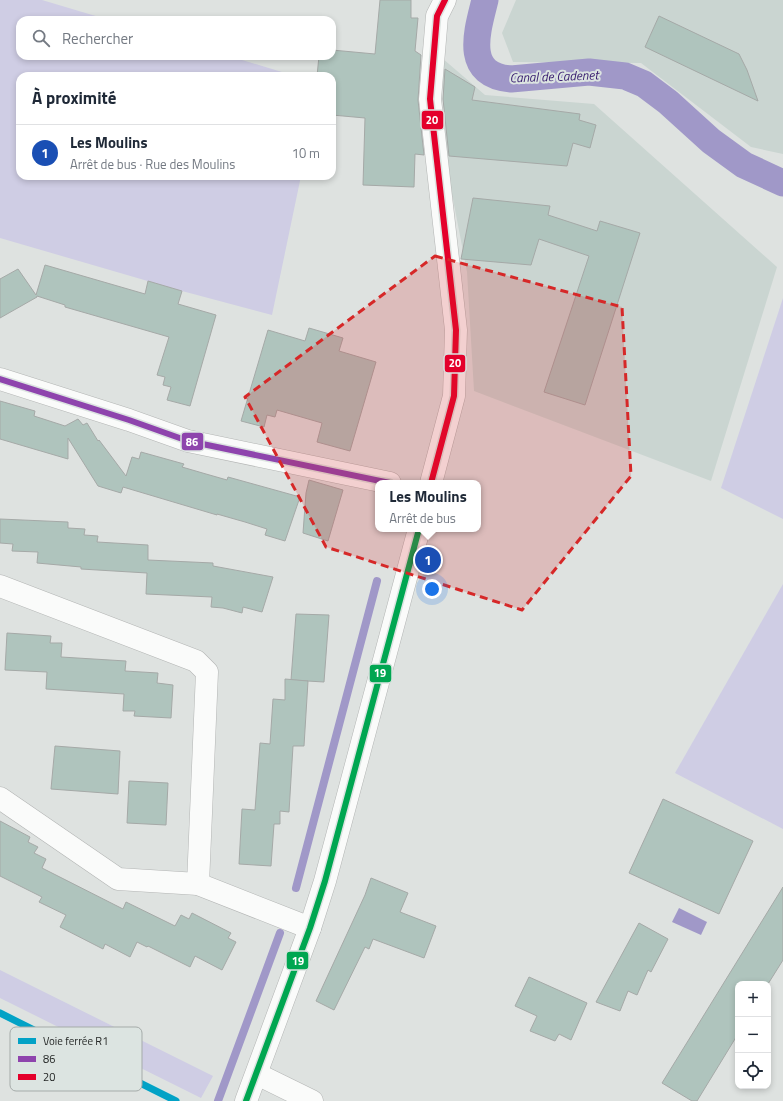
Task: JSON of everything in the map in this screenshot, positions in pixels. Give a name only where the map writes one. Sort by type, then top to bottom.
[{"type":"street","points":[[432,480],[454,396],[456,330],[430,98],[437,16],[445,0]]},
{"type":"street","points":[[0,379],[129,420],[188,441],[376,480]]},
{"type":"street","points":[[246,1101],[310,928],[325,881],[418,532]]},
{"type":"street","points":[[0,586],[196,661],[207,672],[198,884]]},
{"type":"street","points":[[0,798],[118,879],[198,884],[310,928]]},
{"type":"street","points":[[257,1074],[312,1101]]},
{"type":"highlighted area","points":[[435,256],[622,307],[631,476],[522,610],[326,547],[245,397]]},
{"type":"shaded area","points":[[0,0],[42,0],[96,16],[16,16],[16,60],[242,60],[282,72],[16,72],[16,180],[300,180],[272,315],[182,291],[0,238]]},
{"type":"shaded area","points":[[516,0],[783,0],[783,154],[751,147],[641,63],[513,62],[502,33]]},
{"type":"shaded area","points":[[442,58],[485,95],[594,104],[777,267],[711,481],[474,391],[467,272],[447,168]]},
{"type":"shaded area","points":[[783,298],[783,519],[721,488]]},
{"type":"shaded area","points":[[783,584],[783,829],[675,773]]},
{"type":"shaded area","points":[[679,908],[707,922],[701,935],[672,922]]},
{"type":"shaded area","points":[[0,970],[115,1027],[58,1027],[0,998]]},
{"type":"shaded area","points":[[142,1041],[213,1076],[201,1098],[142,1069]]},
{"type":"building","points":[[380,0],[411,0],[411,18],[418,18],[415,51],[421,55],[418,100],[424,155],[415,154],[414,187],[363,185],[365,118],[336,115],[336,72],[317,72],[319,60],[336,60],[336,50],[375,54]]},
{"type":"building","points":[[659,16],[739,54],[747,70],[758,101],[645,47]]},
{"type":"building","points":[[445,69],[475,87],[472,100],[580,114],[579,120],[596,125],[590,148],[573,143],[567,166],[449,156],[443,99]]},
{"type":"building","points":[[473,198],[550,206],[548,215],[597,231],[600,221],[640,233],[585,405],[544,392],[589,256],[539,239],[531,265],[461,259]]},
{"type":"building","points":[[45,265],[145,294],[148,281],[182,291],[178,304],[216,315],[190,406],[167,400],[171,387],[163,385],[165,377],[157,375],[169,337],[65,307],[65,305],[37,296],[0,318],[0,279],[18,269],[36,295]]},
{"type":"building","points":[[309,328],[343,338],[339,351],[376,362],[350,451],[317,442],[322,423],[277,410],[275,417],[267,415],[264,427],[241,421],[268,330],[305,341]]},
{"type":"building","points":[[0,401],[35,411],[34,416],[65,426],[78,419],[83,425],[87,423],[98,441],[99,440],[126,476],[132,457],[139,459],[141,452],[184,464],[182,467],[227,480],[228,477],[300,497],[285,541],[265,535],[267,529],[245,522],[123,487],[121,493],[98,486],[68,438],[68,459],[0,439]]},
{"type":"building","points":[[309,480],[343,490],[328,541],[303,533],[306,493]]},
{"type":"building","points":[[0,519],[68,522],[68,528],[85,529],[84,535],[98,536],[97,542],[148,545],[148,560],[213,563],[213,566],[273,577],[262,612],[243,607],[242,613],[223,608],[211,607],[212,597],[146,594],[147,573],[81,569],[81,567],[37,563],[38,552],[12,551],[13,544],[0,543]]},
{"type":"building","points":[[296,614],[329,615],[324,682],[291,680]]},
{"type":"building","points":[[7,633],[51,636],[50,643],[62,643],[61,657],[126,661],[125,671],[158,673],[157,683],[173,685],[171,718],[134,716],[135,711],[123,711],[124,694],[46,689],[47,672],[5,670]]},
{"type":"building","points":[[285,679],[308,681],[304,746],[293,746],[289,812],[280,811],[280,824],[274,824],[271,866],[239,864],[242,809],[255,810],[260,743],[270,744],[273,699],[285,700]]},
{"type":"building","points":[[55,746],[120,751],[118,794],[51,789]]},
{"type":"building","points":[[129,781],[168,783],[166,825],[127,823]]},
{"type":"building","points":[[663,799],[753,841],[719,914],[629,873]]},
{"type":"building","points":[[0,821],[30,837],[28,842],[38,847],[34,853],[46,859],[42,868],[123,909],[126,902],[175,926],[181,915],[189,919],[192,913],[231,933],[228,938],[236,942],[222,970],[195,956],[190,967],[137,942],[130,957],[105,944],[103,949],[60,927],[66,915],[39,902],[42,897],[0,876]]},
{"type":"building","points":[[371,878],[408,893],[400,912],[436,926],[424,958],[373,939],[369,949],[365,947],[334,1010],[316,1001],[365,895]]},
{"type":"building","points":[[783,887],[783,960],[770,981],[735,981],[735,1039],[697,1101],[692,1101],[662,1083]]},
{"type":"building","points":[[639,923],[668,939],[651,972],[648,970],[637,995],[628,991],[620,1011],[596,1002]]},
{"type":"building","points":[[529,977],[587,1003],[571,1040],[559,1034],[555,1041],[530,1031],[537,1016],[515,1006]]},
{"type":"waterway","name":"Canal de Cadenet","points":[[485,0],[479,25],[477,50],[480,61],[486,69],[496,76],[511,79],[589,72],[625,76],[644,84],[668,102],[711,141],[744,165],[783,183]]},
{"type":"waterway","points":[[296,888],[377,581]]},
{"type":"waterway","points":[[218,1101],[280,933]]},
{"type":"rail line","name":"R1","points":[[0,1013],[28,1027]]},
{"type":"rail line","name":"R1","points":[[142,1084],[176,1101]]},
{"type":"transit line","name":"20","points":[[432,480],[454,396],[456,330],[430,99],[437,16],[445,0]]},
{"type":"transit line","name":"86","points":[[0,379],[129,420],[188,441],[376,480]]},
{"type":"transit line","name":"19","points":[[246,1101],[310,928],[325,881],[418,532]]},
{"type":"place","name":"Les Moulins","points":[[428,560]]}]
